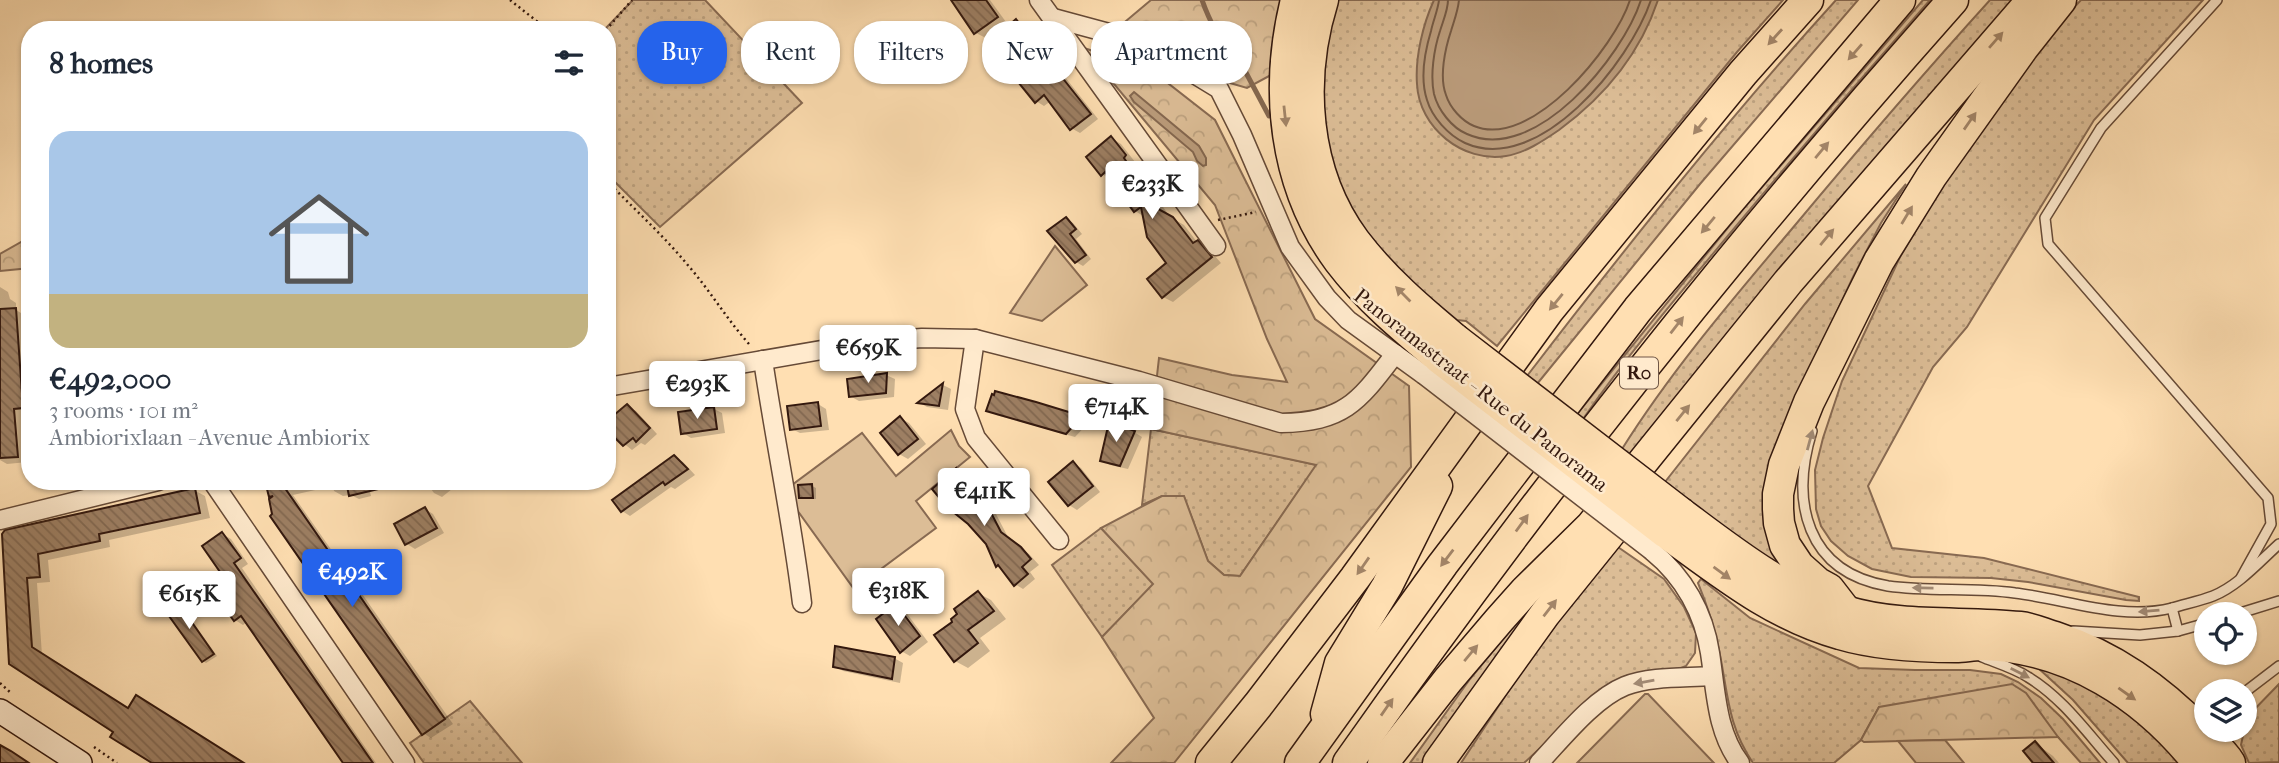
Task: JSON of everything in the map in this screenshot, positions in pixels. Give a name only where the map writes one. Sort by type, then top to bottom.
[{"type":"highway","points":[[1296,0],[1286,50],[1283,96],[1288,144],[1307,204],[1330,247],[1348,272],[1385,312],[1439,357],[1667,532],[1762,600],[1813,625],[1867,641],[1957,647],[1979,645],[2038,652],[2096,675],[2147,709],[2169,728],[2199,763]]},
{"type":"highway","points":[[1323,0],[1312,39],[1308,81],[1311,130],[1324,179],[1336,209],[1354,239],[1381,273],[1413,304],[1439,357]]},
{"type":"highway","points":[[1211,763],[1339,599],[1549,310],[1743,73],[1808,0]]},
{"type":"highway","name":"R0","points":[[1300,763],[1443,564],[1637,309],[1900,0]]},
{"type":"highway","name":"R0","points":[[1348,763],[1542,496],[1699,297],[1876,86],[1953,0]]},
{"type":"highway","points":[[1383,763],[1500,619],[1591,526],[1788,282],[2032,0]]},
{"type":"highway","points":[[1846,611],[1829,589],[1808,575],[1791,556],[1781,534],[1778,494],[1784,465],[1810,402],[1879,261],[1931,177],[2023,48],[2061,0]]},
{"type":"highway","points":[[1322,731],[1340,663],[1387,586],[1431,501],[1461,432]]},
{"type":"highway","points":[[1438,763],[1545,614],[1616,526],[1640,466]]},
{"type":"highway","points":[[1667,532],[1746,561],[1801,594],[1846,611],[1906,621],[2024,627],[2072,643],[2128,670],[2228,750]]},
{"type":"street","points":[[1039,0],[1216,246]]},
{"type":"street","name":"Panoramastraat - Rue du Panorama","points":[[1053,18],[1142,41],[1219,89],[1242,135],[1290,247],[1334,306],[1348,320],[1395,354],[1439,357]]},
{"type":"street","points":[[616,385],[868,342],[922,338],[975,339],[1139,381],[1281,423],[1303,423],[1348,408],[1395,354]]},
{"type":"street","points":[[975,339],[965,409],[971,427],[976,438],[1059,540]]},
{"type":"street","points":[[763,360],[793,532],[802,603]]},
{"type":"street","points":[[0,520],[122,490]]},
{"type":"street","points":[[218,490],[405,763]]},
{"type":"street","points":[[1667,532],[1674,572],[1695,605],[1707,635],[1723,731],[1740,763]]},
{"type":"street","points":[[1539,763],[1594,707],[1617,690],[1645,681],[1712,676]]},
{"type":"street","points":[[0,712],[80,763]]},
{"type":"lane","points":[[2217,0],[2101,128],[2045,218],[2048,244],[2268,498],[2271,524],[2241,579]]},
{"type":"lane","points":[[1822,401],[1841,340]]},
{"type":"lane","points":[[1814,426],[1803,470],[1803,502],[1806,518],[1818,546],[1829,558],[1854,575],[1887,586],[2013,592],[2121,611],[2149,612],[2215,595],[2241,579],[2279,544]]},
{"type":"lane","points":[[2257,608],[2279,601]]},
{"type":"lane","points":[[2172,608],[2178,631]]},
{"type":"lane","points":[[2024,627],[2129,635],[2178,631],[2194,627]]},
{"type":"lane","points":[[1957,647],[2017,671],[2038,683],[2066,708],[2114,763]]},
{"type":"lane","points":[[2257,683],[2279,666]]},
{"type":"path","points":[[510,0],[537,21]]},
{"type":"path","points":[[614,21],[632,0]]},
{"type":"path","points":[[616,190],[685,261],[718,303],[729,323],[763,360]]},
{"type":"path","points":[[1224,219],[1264,211]]},
{"type":"green space","points":[[633,0],[705,0],[725,21],[637,21],[637,84],[727,84],[727,23],[741,38],[741,84],[784,84],[802,103],[660,227],[616,183],[616,21],[613,21]]},
{"type":"green space","points":[[1151,0],[1281,0],[1271,75],[1247,88],[1233,84],[1252,84],[1252,21],[1126,21]]},
{"type":"green space","points":[[1337,0],[1783,0],[1737,52],[1497,346],[1466,321],[1457,320],[1400,273],[1353,215],[1336,178],[1324,140],[1323,46]]},
{"type":"green space","points":[[1836,0],[1858,0],[1700,184],[1537,384],[1527,376],[1678,185]]},
{"type":"green space","points":[[1923,0],[1930,0],[1675,300],[1583,419],[1577,414],[1739,214]]},
{"type":"green space","points":[[1990,0],[2018,0],[1632,457],[1622,449],[1681,364],[1725,309]]},
{"type":"green space","points":[[2081,0],[2203,0],[2094,120],[1967,327],[1933,367],[1868,486],[1892,548],[1984,558],[2139,597],[2139,601],[2028,582],[1991,578],[1911,577],[1872,569],[1848,556],[1831,541],[1821,526],[1816,509],[1815,470],[1842,381],[1900,257],[1949,175],[2050,33]]},
{"type":"green space","points":[[1114,84],[1169,84],[1215,120],[1315,319],[1409,386],[1411,467],[1174,763],[1111,763],[1154,718],[1102,637],[1153,584],[1101,528],[1162,496],[1184,496],[1208,561],[1224,575],[1240,576],[1316,465],[1151,429],[1159,358],[1232,375],[1287,382],[1267,339],[1215,205]]},
{"type":"green space","points":[[1906,184],[1881,223],[1853,277],[1826,335],[1781,450],[1801,579],[1774,565],[1665,482],[1805,304]]},
{"type":"green space","points":[[21,242],[21,269],[0,271],[0,254]]},
{"type":"green space","points":[[1055,246],[1087,285],[1042,321],[1010,313]]},
{"type":"green space","points":[[1151,429],[1317,465],[1240,576],[1224,575],[1208,561],[1184,497],[1162,496],[1142,505]]},
{"type":"green space","points":[[951,430],[959,446],[970,457],[916,501],[936,528],[854,589],[792,503],[788,488],[862,433],[896,476]]},
{"type":"green space","points":[[1101,528],[1154,584],[1102,637],[1052,565]]},
{"type":"green space","points":[[1615,545],[1664,579],[1684,607],[1696,633],[1695,653],[1686,666],[1584,707],[1524,763],[1461,763],[1523,669]]},
{"type":"green space","points":[[1701,579],[1750,618],[1859,668],[1970,670],[2001,674],[2041,698],[2063,719],[2100,763],[2081,763],[2058,737],[1879,707],[1861,740],[1834,763],[1753,763],[1733,722],[1715,633],[1698,583]]},
{"type":"green space","points":[[1540,594],[1547,601],[1429,763],[1410,763],[1470,679]]},
{"type":"green space","points":[[2037,667],[2072,676],[2133,712],[2185,763],[2128,763],[2073,700]]},
{"type":"green space","points":[[2012,684],[2026,693],[2058,737],[1861,740],[1879,707]]},
{"type":"green space","points":[[2279,684],[2279,762],[2249,763],[2241,745],[2242,742],[2257,742],[2257,707]]},
{"type":"green space","points":[[1648,694],[1714,763],[1577,763]]},
{"type":"green space","points":[[470,701],[522,763],[424,763],[410,743]]},
{"type":"green space","points":[[1945,740],[1964,763],[1916,763],[1898,741]]},
{"type":"water","points":[[1434,0],[1658,0],[1631,56],[1591,103],[1559,130],[1534,146],[1506,156],[1490,157],[1459,148],[1446,139],[1426,115],[1420,100],[1417,84],[1419,52],[1426,19]]},
{"type":"water","points":[[1134,92],[1199,146],[1206,158],[1206,165],[1203,166],[1197,161],[1193,152],[1134,102],[1130,96]]},
{"type":"building","points":[[951,0],[986,0],[998,17],[992,21],[982,21],[982,28],[974,34],[968,21],[965,21]]},
{"type":"building","points":[[1020,84],[1067,84],[1091,114],[1070,130],[1044,95],[1035,103]]},
{"type":"building","points":[[1111,136],[1160,210],[1173,217],[1193,243],[1198,240],[1212,257],[1162,298],[1147,279],[1166,263],[1147,237],[1141,207],[1134,212],[1105,172],[1101,176],[1086,157]]},
{"type":"building","points":[[1066,217],[1076,229],[1070,234],[1086,255],[1075,263],[1047,231]]},
{"type":"building","points":[[16,308],[21,379],[21,408],[14,409],[18,457],[0,458],[0,309]]},
{"type":"building","points":[[887,373],[886,393],[849,397],[847,379]]},
{"type":"building","points":[[943,383],[939,406],[917,403]]},
{"type":"building","points":[[995,391],[1082,416],[1066,434],[986,411]]},
{"type":"building","points":[[818,402],[821,426],[790,430],[787,406]]},
{"type":"building","points":[[627,404],[650,428],[636,442],[633,438],[623,446],[616,439],[616,413]]},
{"type":"building","points":[[714,407],[717,429],[681,434],[678,412]]},
{"type":"building","points":[[900,416],[918,439],[898,455],[880,433]]},
{"type":"building","points":[[1109,422],[1135,431],[1120,466],[1100,461]]},
{"type":"building","points":[[674,455],[688,469],[665,485],[663,482],[621,512],[612,500]]},
{"type":"building","points":[[1073,461],[1093,486],[1068,506],[1048,482]]},
{"type":"building","points":[[956,468],[962,495],[988,507],[1001,532],[1021,547],[1031,559],[1022,567],[1028,574],[1014,586],[998,565],[996,567],[986,544],[932,489]]},
{"type":"building","points":[[812,484],[813,498],[799,498],[798,485]]},
{"type":"building","points":[[195,490],[200,513],[99,534],[100,541],[38,554],[40,577],[27,578],[32,647],[128,708],[136,695],[244,763],[152,763],[110,737],[113,732],[9,664],[2,534],[5,530]]},
{"type":"building","points":[[267,490],[286,490],[445,719],[422,735],[270,516],[272,514],[269,499],[273,496],[269,497]]},
{"type":"building","points":[[348,490],[374,490],[349,496]]},
{"type":"building","points":[[425,507],[437,528],[405,545],[394,524]]},
{"type":"building","points":[[222,532],[241,558],[234,563],[373,763],[343,763],[241,616],[234,621],[211,589],[171,595],[169,579],[220,572],[202,546]]},
{"type":"building","points":[[978,591],[994,611],[968,630],[978,643],[954,662],[934,635],[952,622],[951,619],[957,614],[954,609]]},
{"type":"building","points":[[177,601],[214,654],[202,662],[164,609]]},
{"type":"building","points":[[896,604],[920,636],[900,653],[876,619]]},
{"type":"building","points":[[835,646],[895,657],[892,679],[833,667]]},
{"type":"building","points":[[2035,741],[2054,763],[2033,763],[2023,751]]},
{"type":"building","points":[[0,745],[11,751],[29,763],[0,763]]},
{"type":"waterway","points":[[1202,0],[1215,30],[1235,52],[1269,116]]}]
